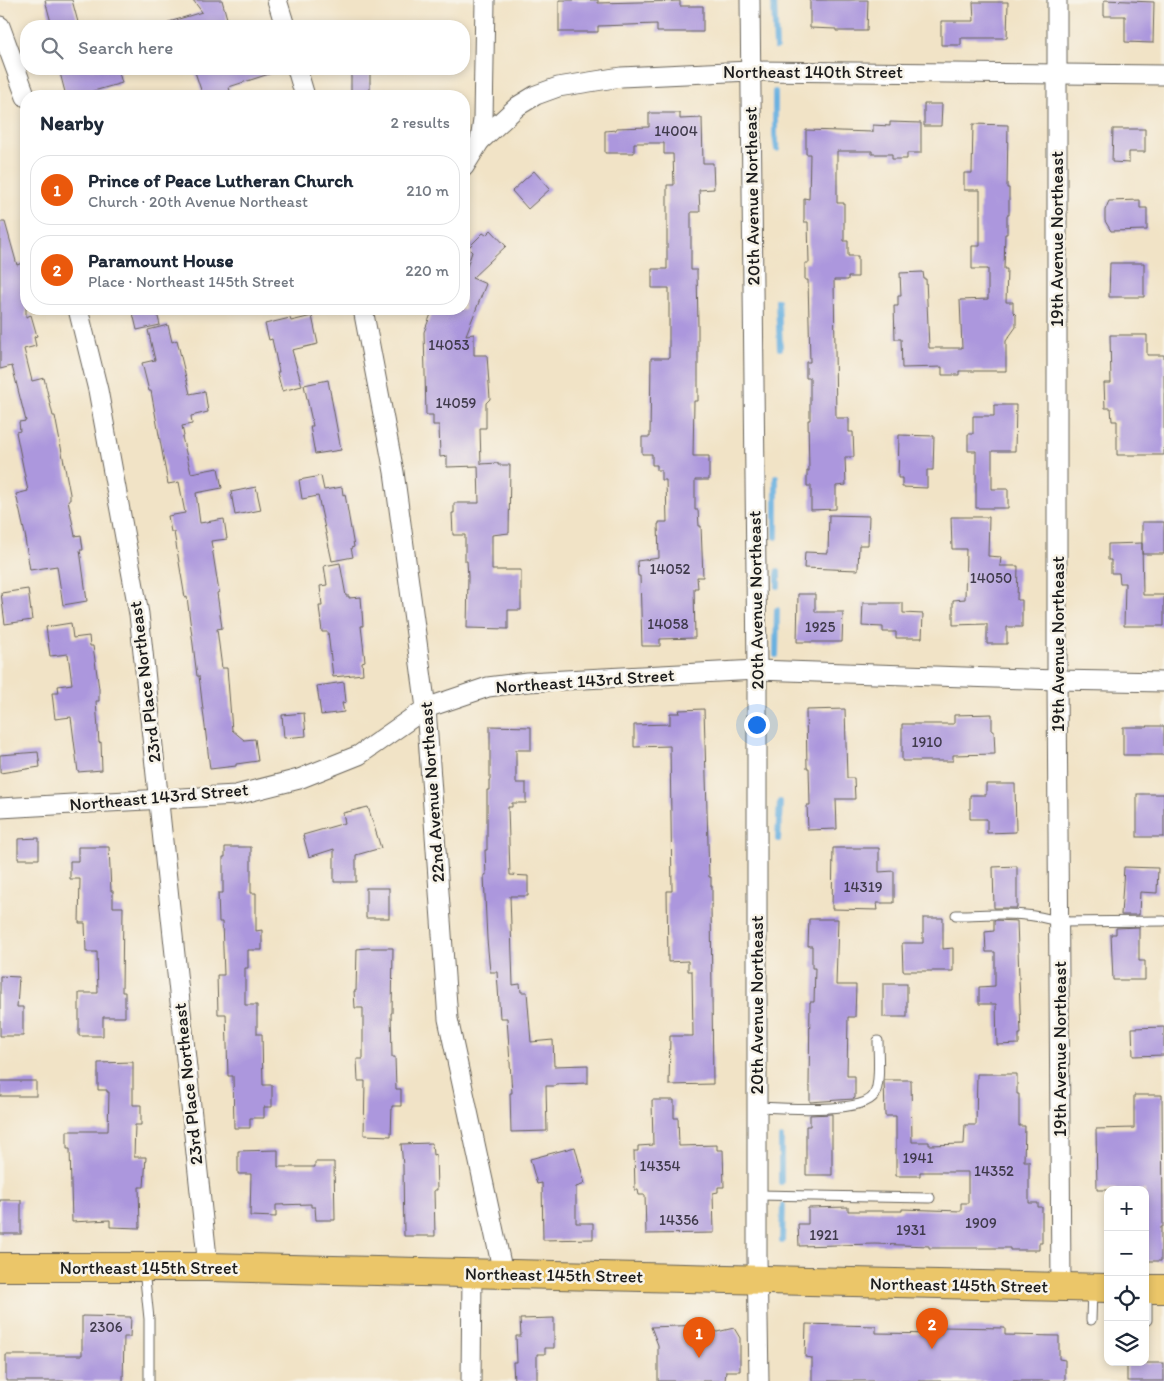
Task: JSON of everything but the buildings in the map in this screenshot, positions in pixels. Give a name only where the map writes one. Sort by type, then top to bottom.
[{"type":"main road","name":"Northeast 145th Street","points":[[0,1267],[144,1267],[503,1273],[1100,1288]]},
{"type":"street","points":[[277,0],[283,20]]},
{"type":"street","points":[[470,157],[480,141],[485,95],[485,0]]},
{"type":"street","name":"20th Avenue Northeast","points":[[750,0],[757,670],[757,1280],[759,1381]]},
{"type":"street","name":"19th Avenue Northeast","points":[[1057,0],[1061,1287]]},
{"type":"street","points":[[0,26],[23,90]]},
{"type":"street","name":"Northeast 140th Street","points":[[480,141],[518,106],[536,96],[558,87],[622,77],[750,71],[1164,75]]},
{"type":"street","points":[[299,75],[303,90]]},
{"type":"street","name":"23rd Place Northeast","points":[[79,315],[98,390],[139,614],[208,1268]]},
{"type":"street","name":"22nd Avenue Northeast","points":[[363,315],[394,472],[426,708],[448,1019],[503,1273]]},
{"type":"street","name":"Northeast 143rd Street","points":[[0,808],[236,795],[299,778],[359,755],[426,708],[488,687],[526,682],[757,670],[1164,682]]},
{"type":"street","points":[[471,1381],[472,1273]]},
{"type":"lane","points":[[956,915],[1022,914],[1048,918],[1059,922],[1164,921]]},
{"type":"lane","points":[[757,1108],[837,1108],[860,1104],[873,1098],[877,1088],[878,1041]]},
{"type":"lane","points":[[757,1195],[930,1198]]},
{"type":"lane","points":[[144,1267],[149,1319],[149,1381]]},
{"type":"lane","points":[[1091,1320],[1100,1288]]},
{"type":"lane","points":[[1149,1308],[1152,1289]]},
{"type":"waterway","points":[[774,2],[776,47]]},
{"type":"waterway","points":[[775,92],[775,135],[777,149]]},
{"type":"waterway","points":[[778,301],[780,348]]},
{"type":"waterway","points":[[776,477],[776,537]]},
{"type":"waterway","points":[[778,571],[778,586]]},
{"type":"waterway","points":[[776,655],[777,610]]},
{"type":"waterway","points":[[778,839],[780,802]]},
{"type":"waterway","points":[[781,1138],[781,1182]]},
{"type":"waterway","points":[[782,1241],[783,1205]]},
{"type":"place","name":"Paramount House","points":[[932,1349]]},
{"type":"place","name":"Prince of Peace Lutheran Church","points":[[699,1358]]}]
